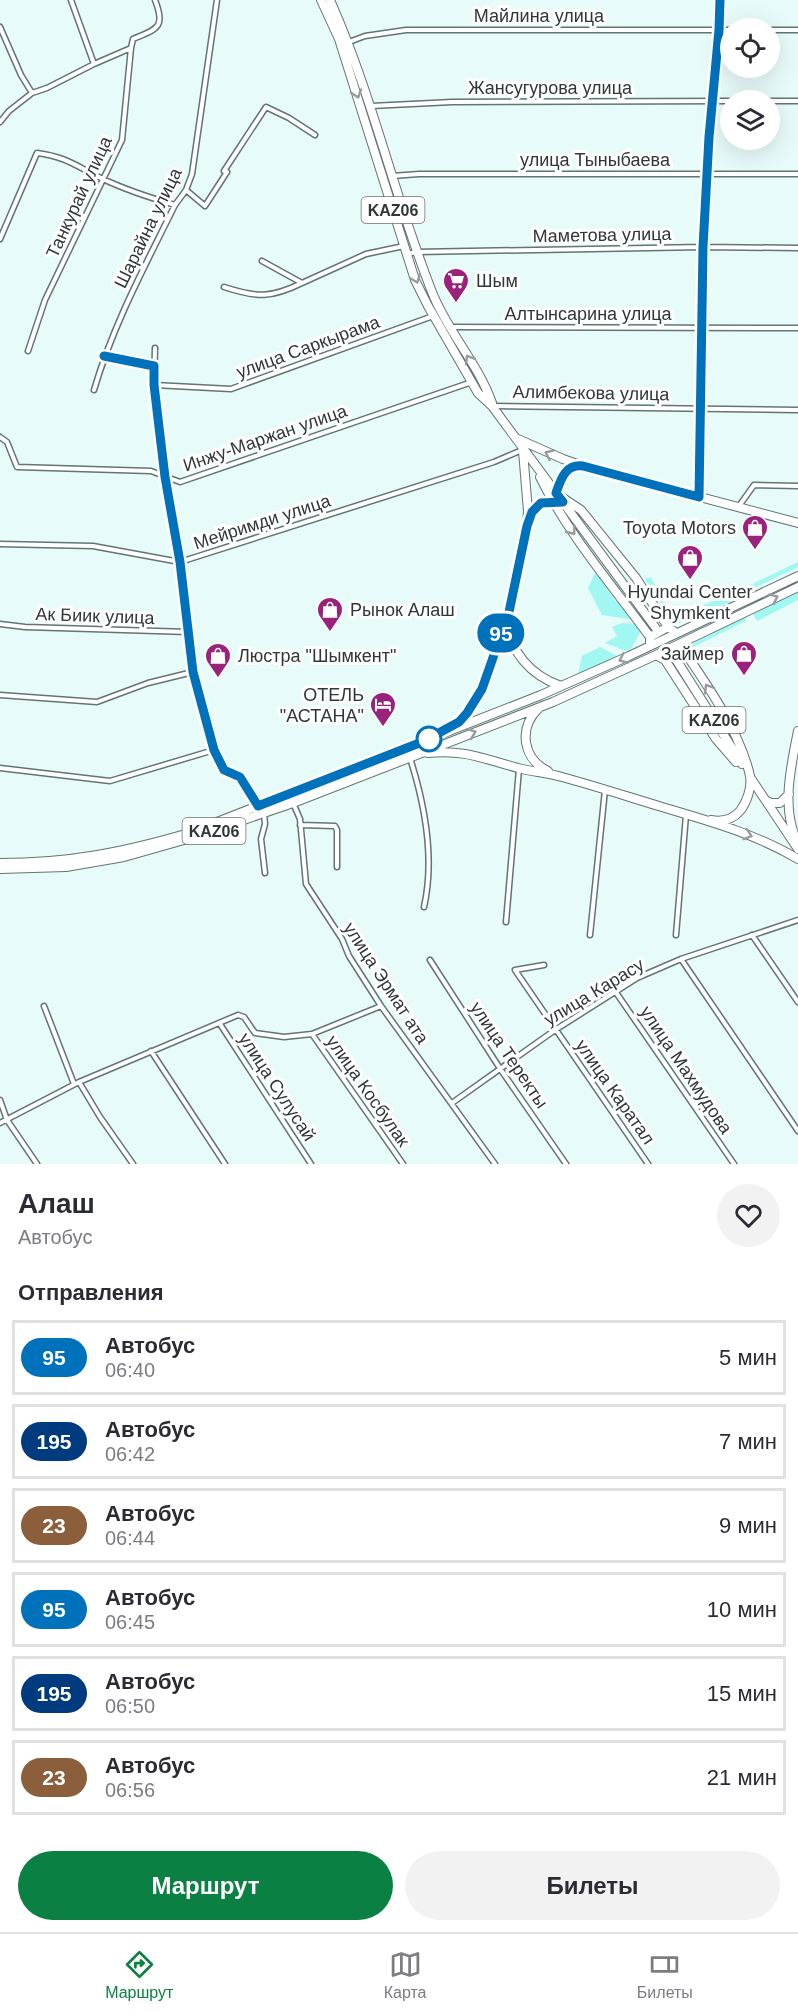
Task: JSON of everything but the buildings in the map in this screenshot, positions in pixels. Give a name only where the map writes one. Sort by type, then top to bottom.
[{"type":"highway","name":"KАZ06","points":[[321,0],[339,39],[407,255],[416,280],[434,316],[478,393],[492,406],[656,627]]},
{"type":"highway","name":"KАZ06","points":[[330,0],[348,42],[370,106],[416,252],[449,327],[486,387],[492,406]]},
{"type":"highway","points":[[517,439],[544,452],[583,466],[798,523]]},
{"type":"highway","name":"KАZ06","points":[[422,742],[459,722],[476,701],[509,612],[527,526],[523,449]]},
{"type":"highway","points":[[533,462],[552,502],[650,641],[668,627]]},
{"type":"highway","points":[[583,466],[576,465],[566,471],[556,493],[581,510],[636,578],[668,627],[676,633]]},
{"type":"highway","points":[[527,526],[536,506],[541,503],[563,502]]},
{"type":"highway","name":"KАZ06","points":[[0,869],[66,867],[98,863],[172,844],[561,686],[650,641],[676,633],[798,576]]},
{"type":"highway","name":"KАZ06","points":[[0,863],[66,861],[97,856],[189,833],[261,809],[293,803],[542,706],[684,642],[798,587]]},
{"type":"highway","points":[[509,612],[510,637],[520,657],[542,678],[561,686]]},
{"type":"highway","points":[[684,642],[684,651],[734,731],[751,778],[746,800],[736,814],[728,820],[718,821],[695,817]]},
{"type":"highway","points":[[666,660],[684,651]]},
{"type":"highway","points":[[656,655],[666,660],[716,739],[751,778]]},
{"type":"highway","name":"KАZ06","points":[[677,662],[764,799]]},
{"type":"highway","points":[[542,706],[532,716],[526,727],[527,748],[531,758],[542,768],[560,777]]},
{"type":"highway","points":[[798,731],[790,793],[789,822],[798,842]]},
{"type":"highway","points":[[414,755],[449,751],[464,752],[560,777],[695,817],[765,842],[798,859]]},
{"type":"highway","points":[[764,799],[771,803],[780,803],[790,793]]},
{"type":"highway","points":[[764,799],[798,849]]},
{"type":"street","points":[[71,0],[94,64]]},
{"type":"street","name":"Танкурай улица","points":[[28,351],[45,300],[122,140],[133,39],[157,28],[160,24],[160,13],[154,0]]},
{"type":"street","name":"Шарайна улица","points":[[93,390],[120,316],[175,205],[186,190],[192,174],[217,0]]},
{"type":"street","points":[[699,497],[706,173],[720,0]]},
{"type":"street","points":[[0,27],[21,75],[32,93]]},
{"type":"street","name":"Майлина улица","points":[[348,42],[365,36],[406,30],[719,30]]},
{"type":"street","points":[[780,30],[798,30]]},
{"type":"street","points":[[0,122],[9,111],[32,93],[131,48]]},
{"type":"street","name":"Жансугурова улица","points":[[370,106],[452,102],[720,101]]},
{"type":"street","points":[[780,101],[798,101]]},
{"type":"street","points":[[186,190],[205,206],[227,172],[224,171],[266,107],[290,118],[315,135]]},
{"type":"street","points":[[0,239],[37,153],[58,156],[138,194],[175,205]]},
{"type":"street","name":"улица Тыныбаева","points":[[392,176],[798,174]]},
{"type":"street","points":[[224,287],[251,295],[265,296],[281,292],[366,254],[404,246]]},
{"type":"street","name":"Маметова улица","points":[[407,255],[416,252],[703,247],[798,248]]},
{"type":"street","points":[[262,261],[302,283]]},
{"type":"street","name":"улица Саркырама","points":[[154,385],[231,388],[434,316]]},
{"type":"street","name":"Алтынсарина улица","points":[[449,327],[798,328]]},
{"type":"street","points":[[155,348],[154,385],[165,477],[180,562],[193,672],[214,750],[224,770],[240,777],[261,809],[265,824],[261,839],[265,873]]},
{"type":"street","points":[[104,356],[154,366]]},
{"type":"street","name":"Инжу-Маржан улица","points":[[0,437],[7,442],[17,467],[151,471],[180,482],[480,377]]},
{"type":"street","name":"Алимбекова улица","points":[[492,406],[798,410]]},
{"type":"street","name":"Мейримди улица","points":[[0,544],[93,546],[180,562],[494,462],[523,449]]},
{"type":"street","points":[[739,507],[754,485],[798,486]]},
{"type":"street","name":"Ак Биик улица","points":[[0,624],[189,632]]},
{"type":"street","points":[[0,695],[97,702],[148,683],[193,672]]},
{"type":"street","points":[[0,768],[110,781],[214,750]]},
{"type":"street","points":[[414,755],[427,828],[428,892],[424,908]]},
{"type":"street","points":[[506,922],[519,768]]},
{"type":"street","points":[[590,935],[605,790]]},
{"type":"street","name":"улица Эрмат ата","points":[[293,803],[300,819],[306,884],[342,939],[349,956],[381,1006],[494,1163]]},
{"type":"street","points":[[676,935],[686,814]]},
{"type":"street","points":[[300,825],[334,826],[337,830],[337,867]]},
{"type":"street","name":"улица Карасу","points":[[452,1103],[555,1030],[637,978],[681,959],[798,920]]},
{"type":"street","points":[[752,935],[798,1002]]},
{"type":"street","points":[[681,959],[798,1131]]},
{"type":"street","name":"улица Теректы","points":[[430,960],[501,1070],[566,1164]]},
{"type":"street","name":"улица Каратал","points":[[544,965],[515,970],[648,1164]]},
{"type":"street","name":"улица Махмудова","points":[[615,991],[734,1164]]},
{"type":"street","points":[[44,1006],[76,1083],[133,1164]]},
{"type":"street","points":[[0,1123],[76,1083],[238,1015],[244,1017],[255,1033],[284,1036],[312,1034],[381,1006]]},
{"type":"street","name":"улица Сулусай","points":[[220,1024],[311,1164]]},
{"type":"street","name":"улица Косбулак","points":[[312,1034],[403,1164]]},
{"type":"street","points":[[151,1051],[225,1164]]},
{"type":"street","points":[[0,1100],[7,1120],[37,1164]]},
{"type":"street","points":[[488,1164],[494,1163]]},
{"type":"shaded area","points":[[798,562],[798,567],[744,593],[742,589]]},
{"type":"shaded area","points":[[598,566],[606,578],[604,584],[615,601],[622,603],[635,620],[602,615],[588,588]]},
{"type":"shaded area","points":[[651,577],[671,618],[729,595],[732,601],[675,625],[645,579]]},
{"type":"shaded area","points":[[798,591],[798,600],[757,621],[753,614]]},
{"type":"shaded area","points":[[745,617],[746,621],[691,648],[690,645]]},
{"type":"shaded area","points":[[622,623],[640,624],[641,631],[631,649],[626,651],[605,643],[617,636],[612,627]]},
{"type":"shaded area","points":[[600,647],[617,656],[578,675],[582,656]]},
{"type":"bus line","name":"95","points":[[104,356],[154,366],[154,385],[165,477],[180,562],[193,672],[214,750],[224,770],[240,777],[258,806],[422,742],[449,728],[467,713],[482,689],[509,612],[532,512],[541,503],[563,502],[556,493],[566,471],[576,465],[583,466],[699,497],[706,173],[720,0]]},
{"type":"place","name":"Шым","points":[[456,304]]},
{"type":"place","name":"Toyota Motors","points":[[755,551]]},
{"type":"place","name":"Hyundai Center Shymkent","points":[[690,581]]},
{"type":"place","name":"Рынок Алаш","points":[[330,633]]},
{"type":"place","name":"Займер","points":[[744,677]]},
{"type":"place","name":"Люстра \"Шымкент\"","points":[[218,679]]},
{"type":"place","name":"ОТЕЛЬ \"АСТАНА\"","points":[[383,728]]}]
